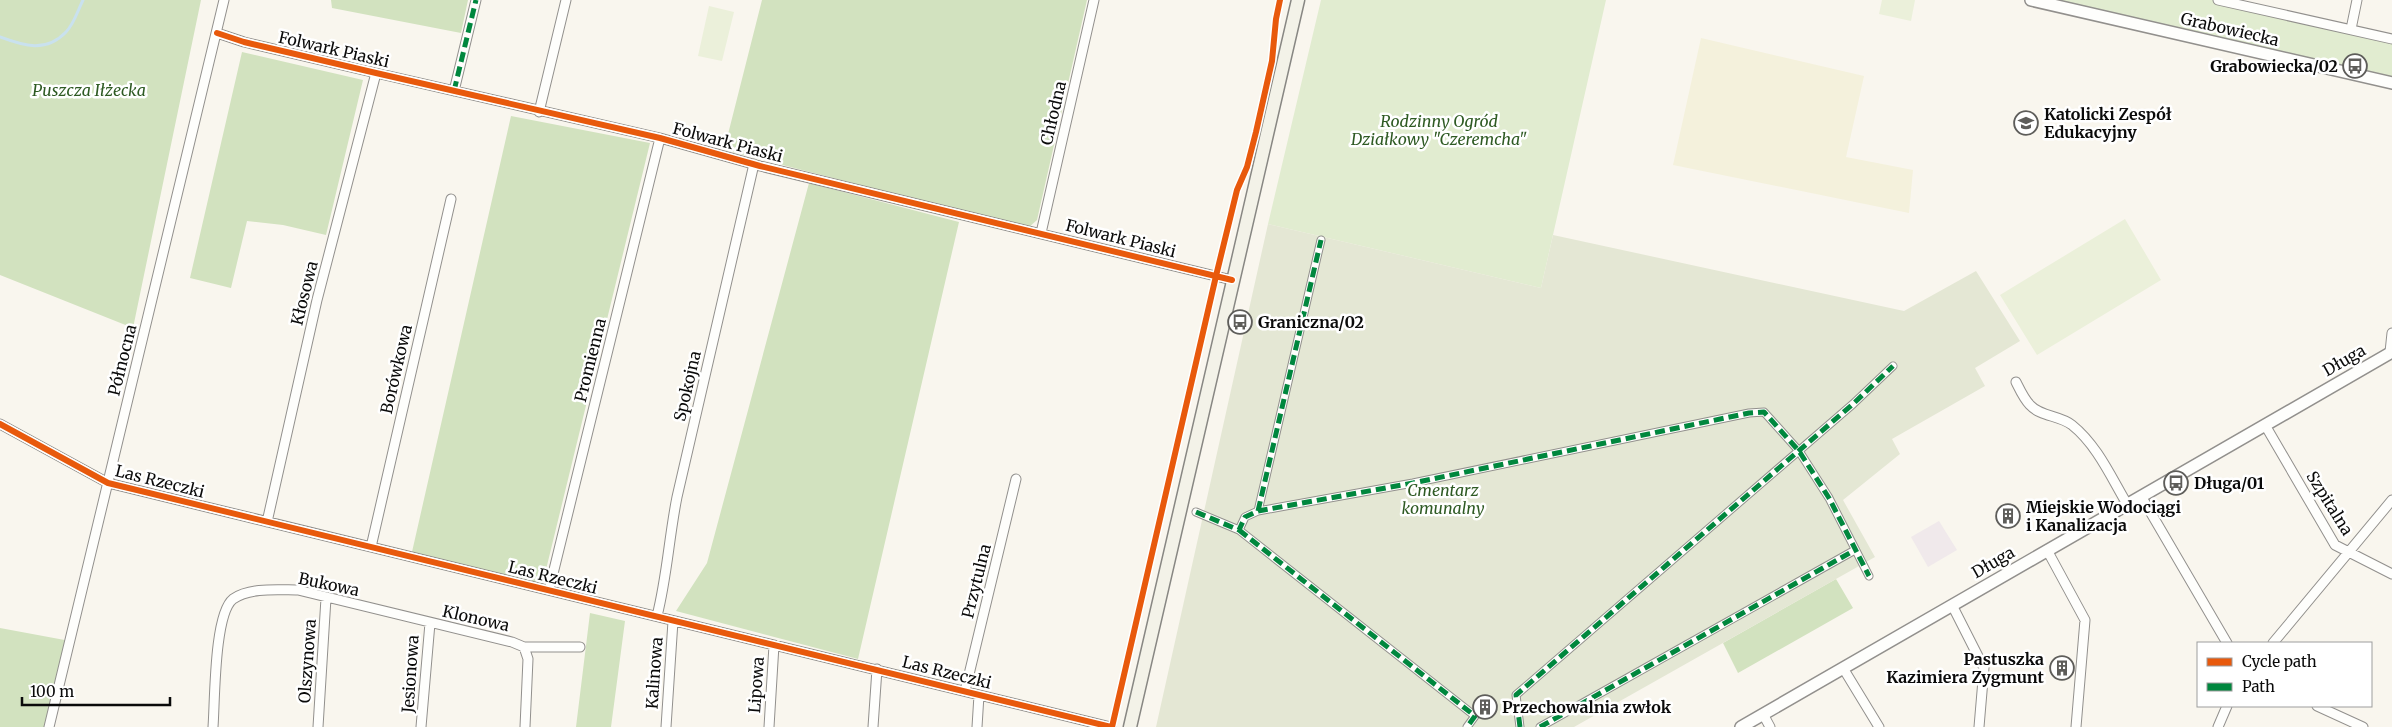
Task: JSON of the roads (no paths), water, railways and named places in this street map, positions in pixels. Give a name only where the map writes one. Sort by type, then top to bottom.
[{"type":"main road","points":[[1130,727],[1298,0]]},
{"type":"street","name":"Północna","points":[[49,727],[224,0]]},
{"type":"street","points":[[454,91],[476,0]]},
{"type":"street","points":[[539,112],[566,0]]},
{"type":"street","name":"Chłodna","points":[[1041,233],[1094,0]]},
{"type":"street","name":"Grabowiecka","points":[[2031,0],[2392,83]]},
{"type":"street","name":"Grabowiecka","points":[[2218,0],[2392,39]]},
{"type":"street","points":[[2351,30],[2358,0]]},
{"type":"street","name":"Folwark Piaski","points":[[217,33],[244,42],[539,112],[660,138],[754,164],[1232,280]]},
{"type":"street","name":"Kłosowa","points":[[267,522],[317,300],[376,73]]},
{"type":"street","name":"Promienna","points":[[549,590],[660,138]]},
{"type":"street","name":"Spokojna","points":[[657,616],[667,576],[668,542],[677,496],[754,164]]},
{"type":"street","name":"Borówkowa","points":[[371,547],[451,199]]},
{"type":"street","points":[[1258,511],[1321,240]]},
{"type":"street","points":[[2391,352],[2392,333]]},
{"type":"street","name":"Długa","points":[[1741,727],[2391,352]]},
{"type":"street","points":[[1520,727],[1516,696],[1799,451],[1893,366]]},
{"type":"street","points":[[2016,382],[2029,405],[2037,411],[2057,417],[2073,426],[2097,453],[2127,504]]},
{"type":"street","points":[[1239,530],[1245,517],[1258,511],[1413,483],[1749,413],[1764,412],[1799,451],[1829,498],[1868,576]]},
{"type":"street","name":"Las Rzeczki","points":[[0,424],[108,483],[1111,727]]},
{"type":"street","name":"Szpitalna","points":[[2265,425],[2335,545],[2392,574]]},
{"type":"street","name":"Przytulna","points":[[965,691],[1016,479]]},
{"type":"street","points":[[2141,496],[2226,642]]},
{"type":"street","points":[[2274,642],[2392,500]]},
{"type":"street","points":[[1196,512],[1239,530],[1475,716],[1467,727]]},
{"type":"street","points":[[1540,727],[1855,550]]},
{"type":"street","points":[[2047,550],[2085,620],[2076,727]]},
{"type":"street","name":"Bukowa","points":[[213,727],[220,627],[226,607],[234,598],[269,590],[298,590],[430,623]]},
{"type":"street","name":"Olszynowa","points":[[318,727],[326,598]]},
{"type":"street","points":[[1952,605],[1984,668],[1979,727]]},
{"type":"street","name":"Kalinowa","points":[[666,727],[673,621]]},
{"type":"street","name":"Klonowa","points":[[430,623],[512,642],[524,647],[528,659],[525,727]]},
{"type":"street","name":"Jesionowa","points":[[421,727],[430,623]]},
{"type":"street","name":"Lipowa","points":[[769,727],[774,645]]},
{"type":"street","points":[[524,647],[580,646]]},
{"type":"street","points":[[1843,668],[1879,727]]},
{"type":"street","points":[[873,727],[877,669]]},
{"type":"street","points":[[977,727],[979,694]]},
{"type":"street","points":[[2218,727],[2228,707]]},
{"type":"street","points":[[2319,707],[2362,727]]},
{"type":"street","points":[[1763,714],[1770,727]]},
{"type":"waterway","points":[[0,37],[34,46],[51,43],[69,29],[83,0]]},
{"type":"place","name":"Grabowiecka/02","points":[[2355,66]]},
{"type":"place","name":"Katolicki Zespół Edukacyjny","points":[[2026,123]]},
{"type":"place","name":"Graniczna/02","points":[[1240,322]]},
{"type":"place","name":"Długa/01","points":[[2176,483]]},
{"type":"place","name":"Miejskie Wodociągi i Kanalizacja","points":[[2008,516]]},
{"type":"place","name":"Pastuszka Kazimiera Zygmunt","points":[[2062,668]]},
{"type":"place","name":"Przechowalnia zwłok","points":[[1485,707]]},
{"type":"park label","name":"Puszcza Iłżecka","points":[[89,90]]},
{"type":"park label","name":"Rodzinny Ogród Działkowy \"Czeremcha\"","points":[[1439,130]]},
{"type":"park label","name":"Cmentarz komunalny","points":[[1443,499]]}]
